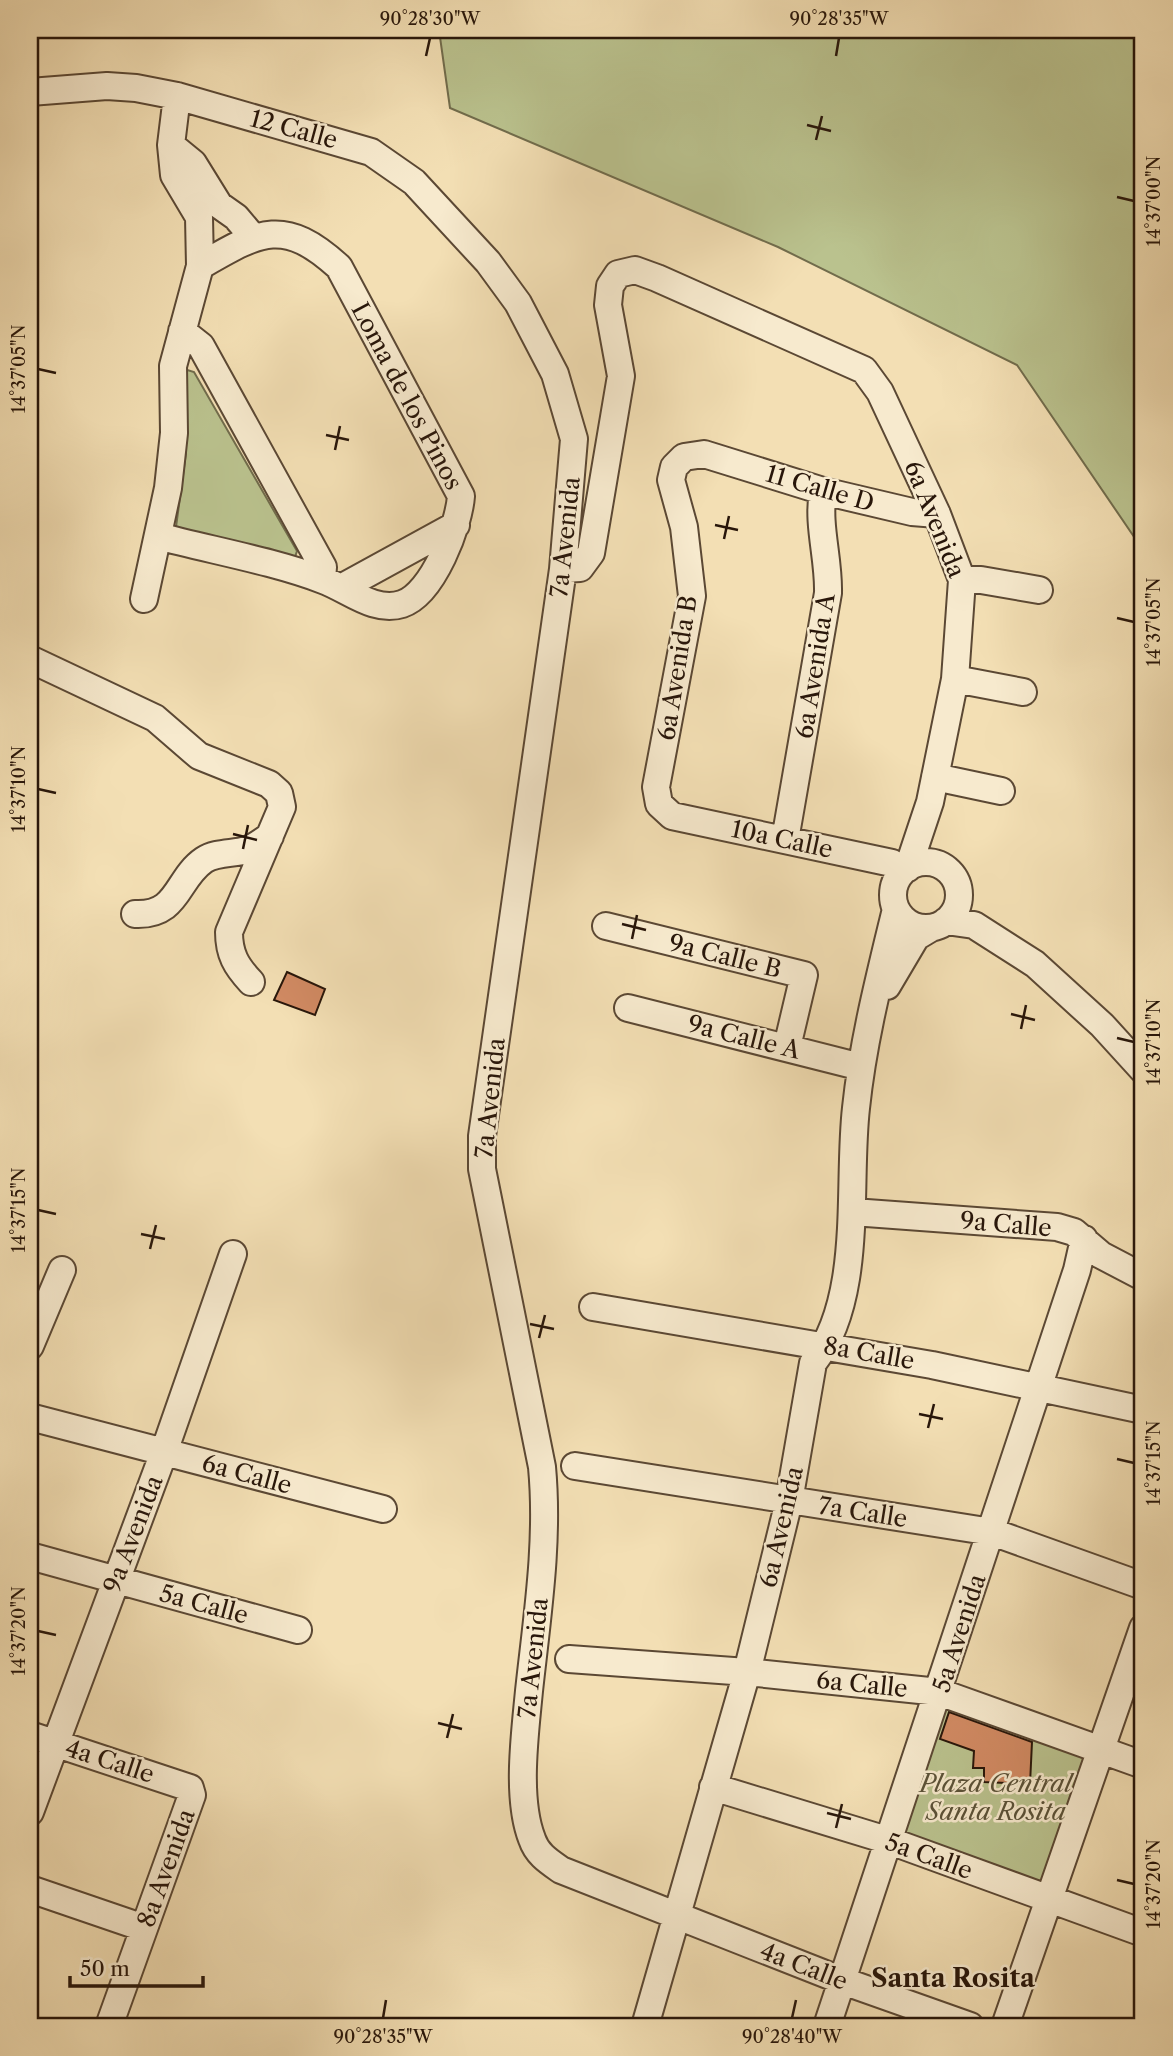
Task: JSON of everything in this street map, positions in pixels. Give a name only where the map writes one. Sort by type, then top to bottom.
[{"type":"street","name":"12 Calle","points":[[30,92],[107,86],[177,96],[359,146],[381,157],[430,199],[506,284]]},
{"type":"street","points":[[144,599],[168,488],[174,433],[173,366],[201,266],[209,211],[193,163],[171,145],[177,96]]},
{"type":"street","points":[[209,211],[236,218],[252,236]]},
{"type":"street","name":"Loma de los Pinos","points":[[158,536],[332,584],[384,606],[412,600],[426,586],[456,526],[461,496],[339,267],[322,251],[301,239],[279,233],[252,236],[201,266]]},
{"type":"street","name":"6a Avenida","points":[[563,569],[580,568],[591,553],[621,376],[608,304],[610,286],[621,273],[635,270],[657,278],[864,370],[880,392],[937,514],[962,580],[955,678],[932,789],[931,847],[938,865]]},
{"type":"street","name":"7a Avenida","points":[[506,284],[555,374],[572,425],[573,454],[563,569],[482,1136],[482,1169],[542,1467],[545,1500],[542,1569],[524,1744],[527,1816],[539,1852],[561,1870],[679,1917]]},
{"type":"street","points":[[182,331],[201,346],[332,584],[456,526]]},
{"type":"street","name":"11 Calle D","points":[[704,454],[823,491],[912,512],[937,514]]},
{"type":"street","name":"6a Avenida B","points":[[672,816],[659,804],[656,787],[692,596],[684,527],[671,480],[674,467],[684,457],[704,454]]},
{"type":"street","name":"6a Avenida A","points":[[785,840],[828,593],[829,569],[820,509],[823,491]]},
{"type":"street","points":[[962,580],[981,580],[1039,590]]},
{"type":"street","points":[[30,659],[155,718],[199,756],[270,784],[279,793],[282,807],[229,932],[229,947],[236,965],[251,982]]},
{"type":"street","points":[[955,678],[1023,691]]},
{"type":"street","points":[[932,789],[1001,791]]},
{"type":"street","name":"6a Avenida","points":[[900,865],[932,789]]},
{"type":"street","name":"10a Calle","points":[[672,816],[900,865]]},
{"type":"street","points":[[135,914],[162,910],[180,892],[203,861],[212,856],[249,849],[270,836]]},
{"type":"street","points":[[938,925],[953,915],[959,896],[953,877],[938,865],[900,865],[901,873],[893,891],[896,909],[910,925],[938,925],[974,925],[1035,964],[1102,1025],[1143,1070]]},
{"type":"street","points":[[959,896],[1008,927],[1025,946],[1035,964]]},
{"type":"street","name":"6a Avenida","points":[[645,2026],[679,1917],[747,1672],[789,1501],[813,1363],[827,1346],[839,1311],[853,1213],[852,1154],[861,1067],[896,909]]},
{"type":"street","name":"6a Avenida","points":[[869,1022],[915,937],[938,925]]},
{"type":"street","name":"9a Calle B","points":[[606,926],[804,975],[786,1047]]},
{"type":"street","name":"9a Calle A","points":[[628,1008],[861,1067]]},
{"type":"street","name":"9a Calle","points":[[853,1213],[1057,1227],[1074,1232],[1101,1255],[1143,1278]]},
{"type":"street","name":"5a Avenida","points":[[827,2026],[992,1532],[1077,1270],[1084,1239]]},
{"type":"street","name":"9a Avenida","points":[[30,1812],[42,1739],[114,1579],[164,1452],[233,1254]]},
{"type":"street","points":[[30,1346],[62,1270]]},
{"type":"street","name":"8a Calle","points":[[593,1307],[827,1346],[1143,1410]]},
{"type":"street","name":"6a Calle","points":[[30,1417],[383,1509]]},
{"type":"street","name":"7a Calle","points":[[575,1466],[992,1532],[1143,1586]]},
{"type":"street","name":"5a Calle","points":[[30,1556],[298,1630]]},
{"type":"street","points":[[1004,2026],[1051,1900],[1143,1628]]},
{"type":"street","name":"6a Calle","points":[[569,1659],[747,1672],[939,1692],[1143,1765]]},
{"type":"street","name":"4a Calle","points":[[42,1739],[190,1788]]},
{"type":"street","name":"5a Calle","points":[[713,1787],[890,1841],[1143,1933]]},
{"type":"street","name":"8a Avenida","points":[[109,2026],[192,1795],[190,1788]]},
{"type":"street","points":[[30,1889],[144,1928]]},
{"type":"street","name":"4a Calle","points":[[679,1917],[843,1981],[970,2026]]},
{"type":"green space","points":[[439,30],[1143,30],[1143,550],[1017,365],[778,247],[450,108]]},
{"type":"green space","points":[[184,369],[194,372],[297,551],[295,557],[176,527],[186,453]]},
{"type":"green space","name":"Plaza Central Santa Rosita","points":[[939,1692],[1102,1750],[1051,1900],[890,1841]]},
{"type":"building","points":[[287,972],[325,989],[315,1015],[274,1000]]},
{"type":"building","points":[[949,1712],[1032,1742],[1030,1784],[984,1782],[984,1768],[973,1768],[974,1751],[940,1739]]},
{"type":"district","name":"Santa Rosita","points":[[953,1978]]}]
